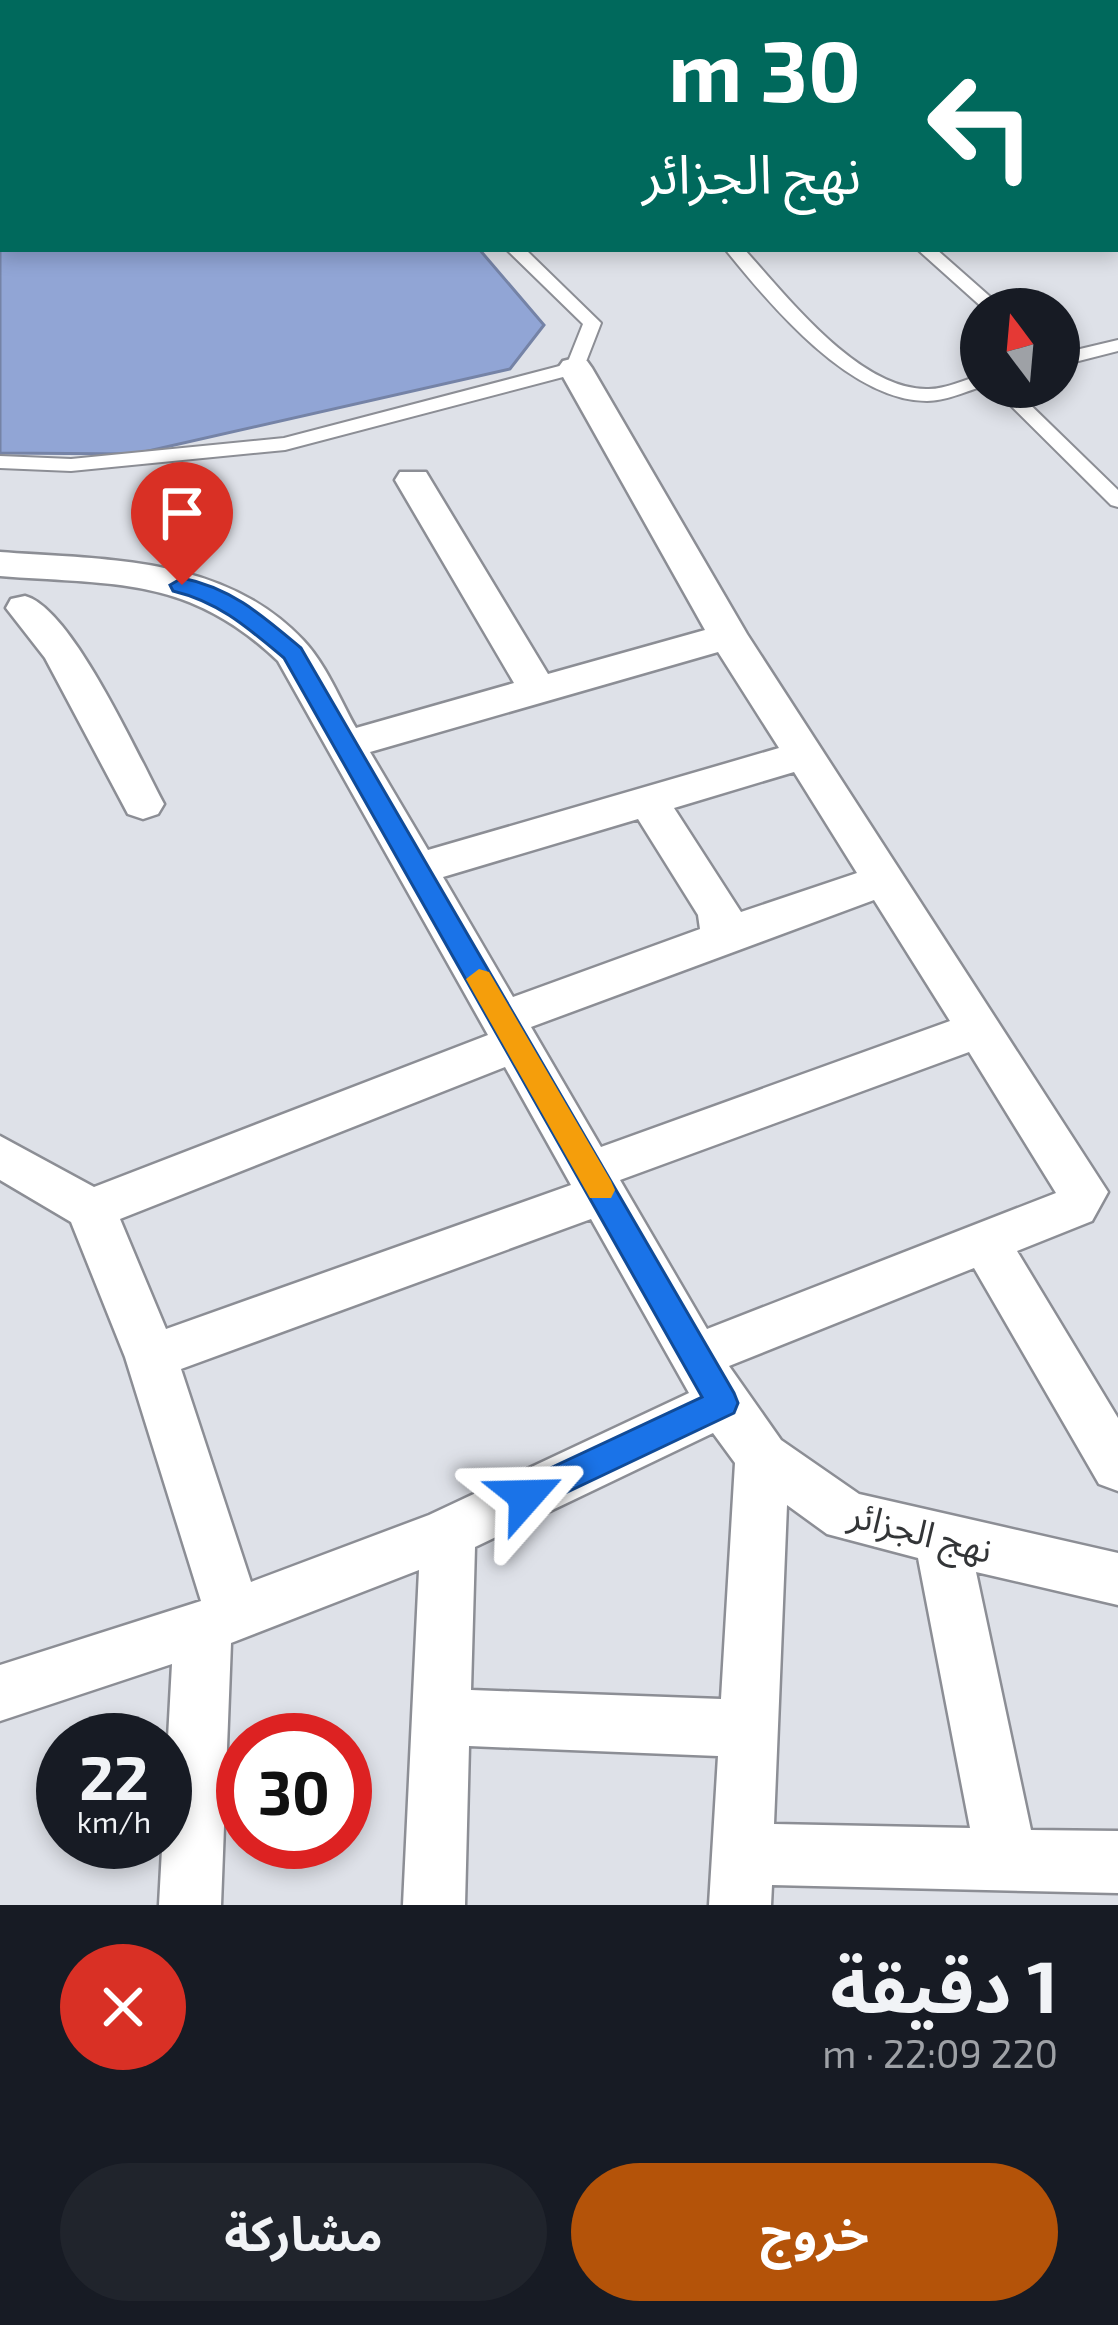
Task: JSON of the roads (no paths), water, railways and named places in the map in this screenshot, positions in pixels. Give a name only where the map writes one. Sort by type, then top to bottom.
[{"type":"street","points":[[0,1693],[218,1621],[448,1533],[709,1380],[985,1242],[1074,1207],[1083,1192],[728,636],[575,368]]},
{"type":"street","points":[[413,480],[538,690]]},
{"type":"street","name":"نهج الجزائر","points":[[0,564],[207,590],[265,626],[293,653],[709,1380],[762,1457],[846,1516],[1118,1579]]},
{"type":"street","points":[[100,573],[13,614],[62,652],[143,804]]},
{"type":"street","points":[[345,745],[728,636]]},
{"type":"street","points":[[416,868],[804,754]]},
{"type":"street","points":[[648,801],[720,914],[723,935]]},
{"type":"street","points":[[91,1209],[509,1032],[723,935],[885,880]]},
{"type":"street","points":[[151,1357],[980,1029]]},
{"type":"street","points":[[0,1156],[91,1209],[151,1357],[218,1621],[190,1905]]},
{"type":"street","points":[[985,1242],[1118,1467]]},
{"type":"street","points":[[762,1457],[741,1880],[1007,1860],[1118,1862]]},
{"type":"street","points":[[434,1905],[448,1533]]},
{"type":"street","points":[[942,1540],[1007,1860]]},
{"type":"street","points":[[441,1717],[748,1729]]},
{"type":"lane","points":[[0,462],[71,465],[285,444],[575,368],[592,323],[518,252]]},
{"type":"lane","points":[[737,252],[814,333],[876,385],[925,395],[960,386]]},
{"type":"lane","points":[[929,252],[970,288]]},
{"type":"lane","points":[[1080,355],[1118,345]]},
{"type":"lane","points":[[1096,351],[1118,370]]},
{"type":"lane","points":[[1022,408],[1118,501]]},
{"type":"water","points":[[0,252],[482,252],[544,325],[510,369],[135,454],[0,453]]}]
